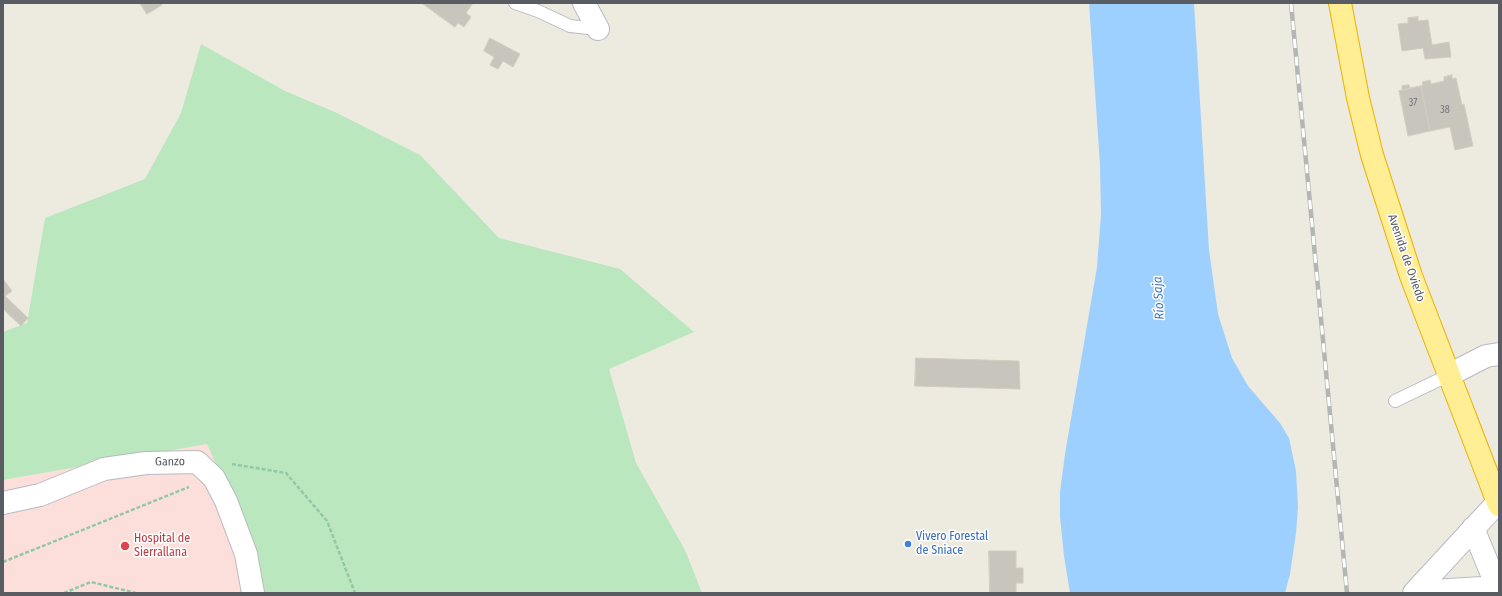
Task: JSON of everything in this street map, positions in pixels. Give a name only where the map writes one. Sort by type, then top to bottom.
[{"type":"highway","name":"Avenida de Oviedo","points":[[1340,3],[1358,98],[1372,155],[1411,276],[1499,503]]},
{"type":"street","points":[[584,3],[598,29]]},
{"type":"street","points":[[1449,375],[1486,356],[1499,354]]},
{"type":"street","name":"Ganzo","points":[[3,503],[40,495],[104,469],[146,463],[197,462],[214,478],[226,501],[246,554],[253,593]]},
{"type":"street","points":[[1415,592],[1473,528],[1499,503]]},
{"type":"street","points":[[1415,592],[1482,588],[1498,589],[1473,528]]},
{"type":"lane","points":[[515,3],[538,11],[570,26],[598,29]]},
{"type":"lane","points":[[1395,401],[1449,375]]},
{"type":"path","points":[[197,462],[238,464],[286,474],[327,522],[355,593]]},
{"type":"path","points":[[3,562],[214,478]]},
{"type":"path","points":[[64,593],[70,592],[90,582],[136,593]]},
{"type":"shaded area","name":"Hospital de Sierrallana","points":[[207,444],[232,499],[262,593],[3,593],[3,480]]},
{"type":"green space","points":[[201,44],[285,91],[337,113],[420,155],[499,238],[620,269],[694,332],[609,369],[636,463],[685,550],[702,593],[263,593],[232,499],[207,444],[3,480],[3,332],[27,323],[45,218],[145,179],[181,113]]},
{"type":"water","name":"Río Saja","points":[[1089,3],[1194,3],[1209,250],[1218,314],[1232,358],[1248,386],[1280,423],[1289,438],[1296,471],[1298,507],[1296,533],[1290,574],[1285,593],[1070,593],[1060,517],[1060,492],[1065,454],[1097,267],[1101,214],[1100,165]]},
{"type":"building","points":[[140,3],[161,3],[162,5],[147,14]]},
{"type":"building","points":[[422,3],[473,3],[466,13],[471,17],[464,27],[458,23],[455,27]]},
{"type":"building","points":[[1418,17],[1418,21],[1428,20],[1432,45],[1449,42],[1451,57],[1425,59],[1423,48],[1402,51],[1398,24],[1408,23],[1408,18]]},
{"type":"building","points":[[490,38],[520,54],[513,67],[503,61],[498,69],[490,65],[494,57],[484,51]]},
{"type":"building","points":[[1452,75],[1452,79],[1456,78],[1462,105],[1464,104],[1473,146],[1455,150],[1450,127],[1430,131],[1421,86],[1423,85],[1422,82],[1430,80],[1431,84],[1444,81],[1444,77]]},
{"type":"building","points":[[1409,85],[1410,88],[1402,90],[1402,86]]},
{"type":"building","points":[[1421,86],[1430,131],[1408,136],[1399,91]]},
{"type":"building","points":[[3,279],[12,291],[5,296],[28,318],[21,326],[3,309]]},
{"type":"building","points":[[916,358],[1019,361],[1020,389],[915,386]]},
{"type":"building","points":[[989,551],[1016,551],[1016,568],[1023,568],[1023,583],[1016,583],[1016,593],[990,593]]},
{"type":"railway","points":[[1291,3],[1347,593]]},
{"type":"place","name":"Vivero Forestal de Sniace","points":[[908,544]]},
{"type":"place","name":"Hospital de Sierrallana","points":[[125,546]]}]
